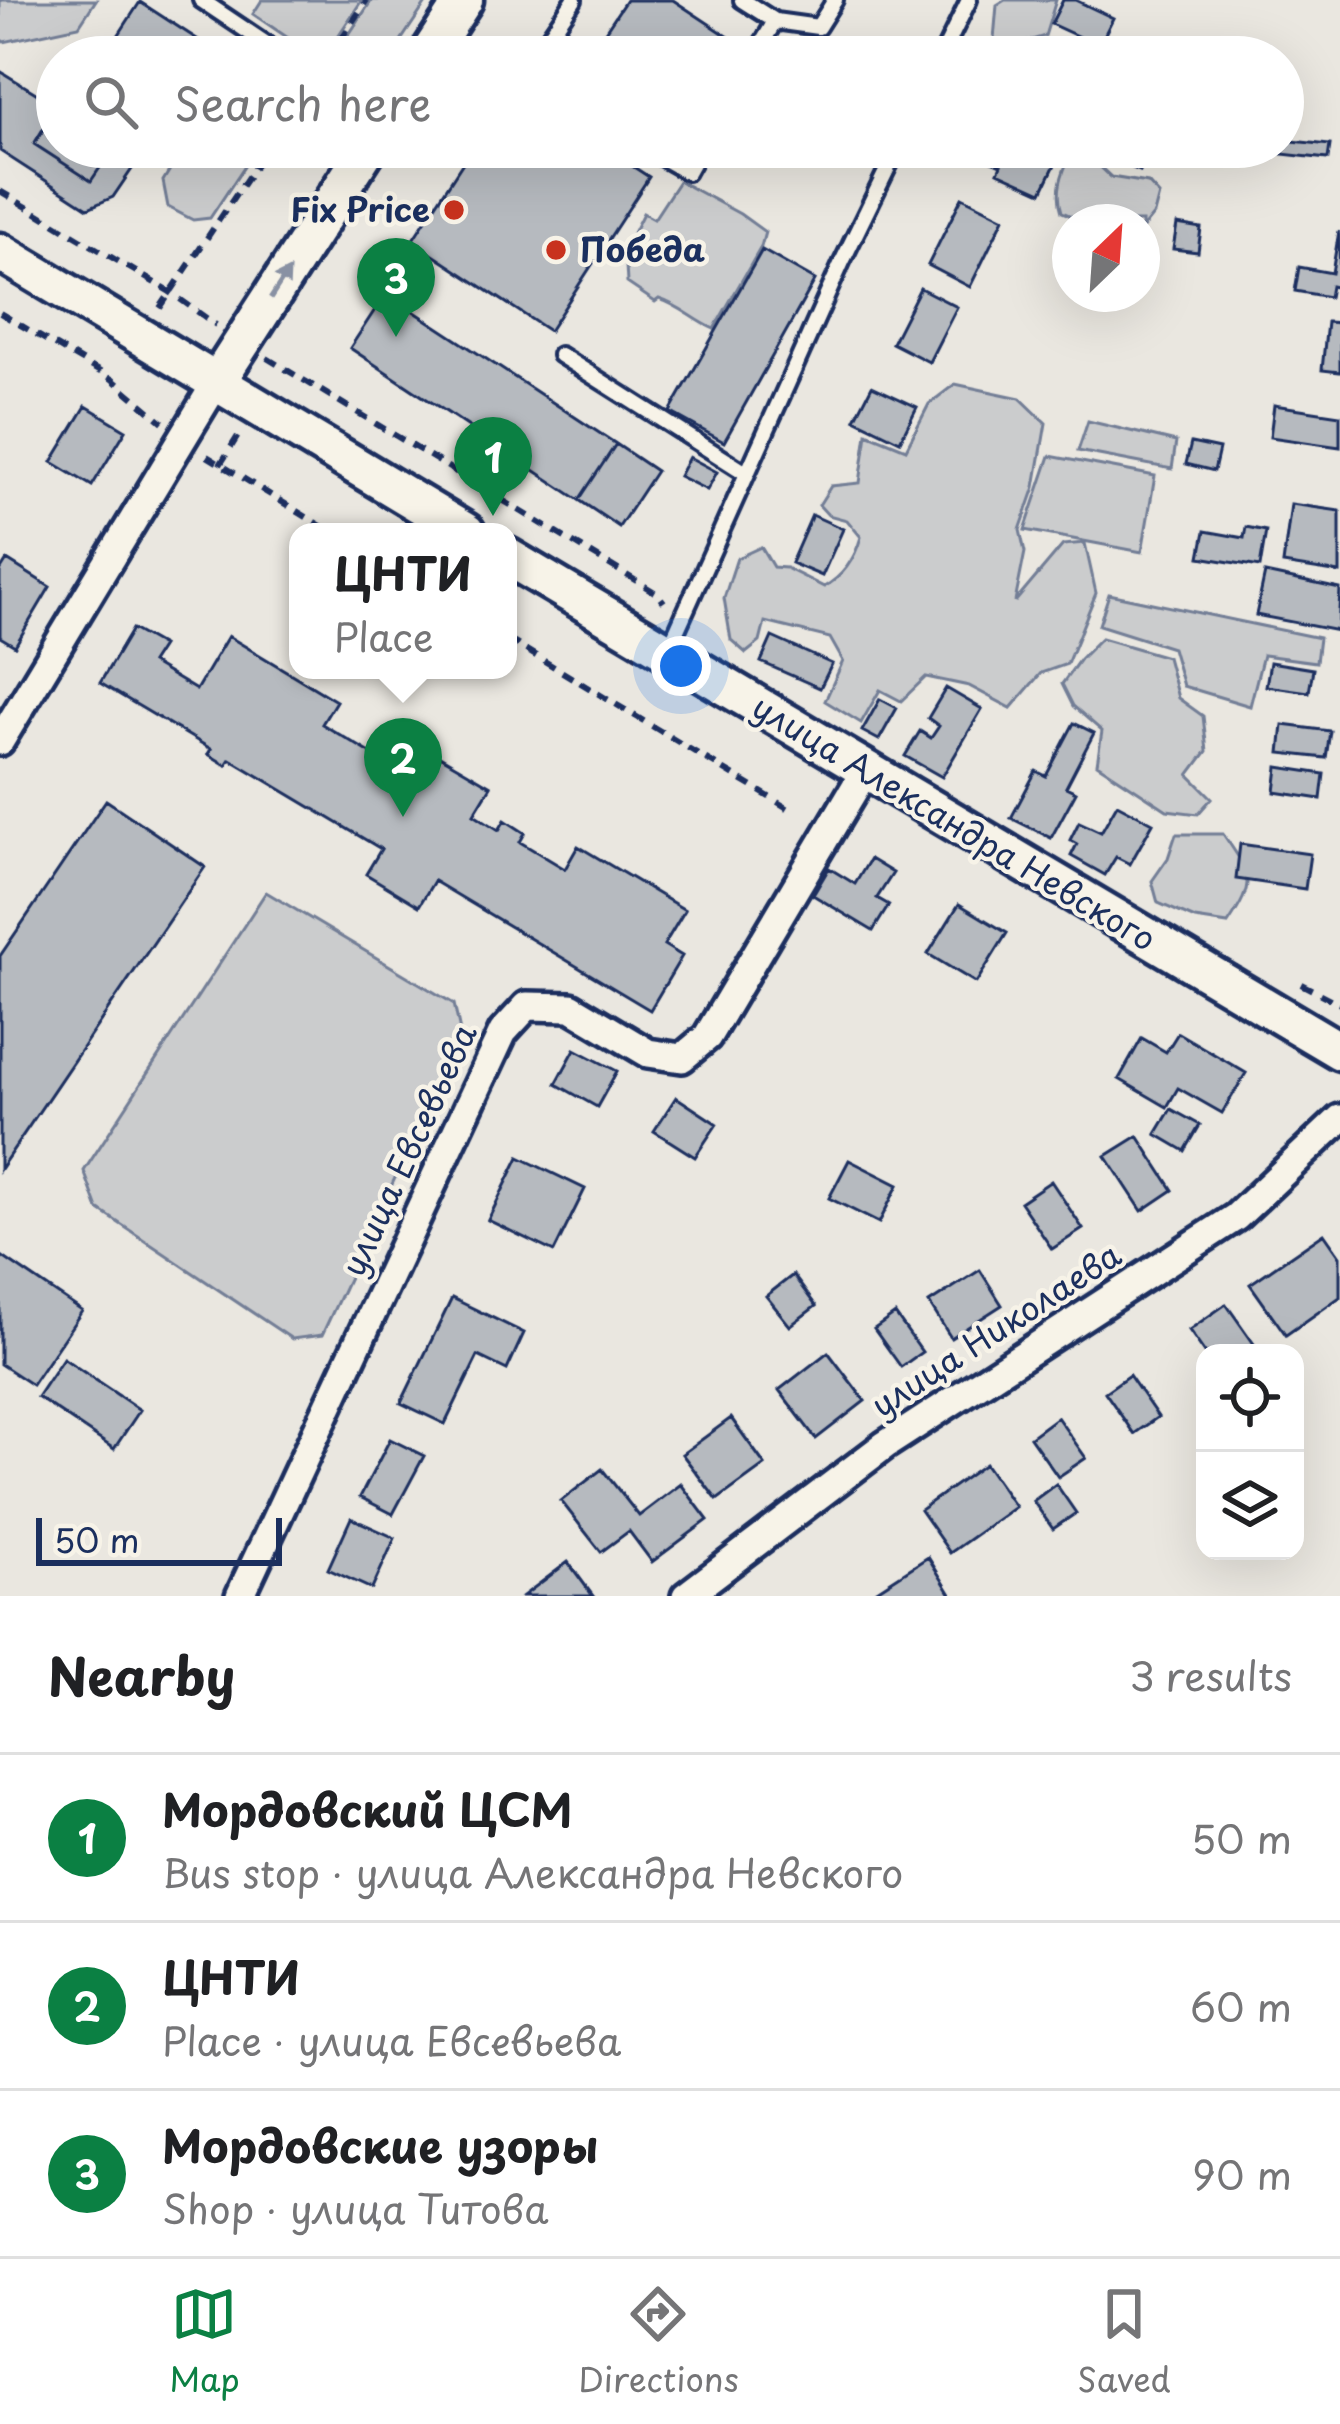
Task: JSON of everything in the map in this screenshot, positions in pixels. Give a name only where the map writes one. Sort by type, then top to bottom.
[{"type":"main road","points":[[441,36],[464,0]]},
{"type":"main road","points":[[216,382],[354,168]]},
{"type":"main road","points":[[0,252],[451,523]]},
{"type":"main road","name":"улица Александра Невского","points":[[517,562],[1340,1051]]},
{"type":"street","points":[[0,741],[11,699],[216,382]]},
{"type":"street","name":"улица Евсевьева","points":[[240,1596],[502,1032],[527,1006],[571,1007],[648,1053],[682,1058],[707,1037],[866,771]]},
{"type":"street","name":"улица Николаева","points":[[686,1596],[885,1445],[1236,1217],[1340,1119]]},
{"type":"lane","points":[[201,0],[255,36]]},
{"type":"lane","points":[[550,36],[574,0]]},
{"type":"lane","points":[[742,0],[775,21],[818,27],[835,0]]},
{"type":"lane","points":[[951,36],[969,0]]},
{"type":"lane","points":[[766,36],[775,21]]},
{"type":"lane","points":[[667,653],[888,168]]},
{"type":"lane","points":[[560,356],[746,473]]},
{"type":"path","points":[[342,36],[367,0]]},
{"type":"path","points":[[112,379],[254,168]]},
{"type":"path","points":[[0,190],[170,292],[242,343],[658,593]]},
{"type":"path","points":[[517,644],[789,808]]},
{"type":"shaded area","points":[[0,0],[96,0],[79,26],[4,42],[0,39]]},
{"type":"shaded area","points":[[262,0],[362,0],[338,36],[285,36],[253,14]]},
{"type":"shaded area","points":[[372,0],[428,0],[404,36],[348,36]]},
{"type":"shaded area","points":[[1005,0],[1056,0],[1045,36],[994,36],[997,5]]},
{"type":"shaded area","points":[[171,168],[243,168],[210,218],[193,220],[168,207],[163,181]]},
{"type":"shaded area","points":[[1065,168],[1101,168],[1111,177],[1148,183],[1159,195],[1157,204],[1060,204]]},
{"type":"shaded area","points":[[679,181],[765,232],[714,329],[666,302],[655,302],[627,283],[626,265],[640,256],[633,233],[643,213],[654,219]]},
{"type":"shaded area","points":[[955,384],[1020,398],[1046,423],[1035,487],[1020,530],[1025,552],[1015,602],[1063,545],[1085,543],[1096,593],[1067,664],[1041,673],[1011,708],[969,686],[926,677],[901,701],[880,690],[861,723],[825,701],[843,661],[830,638],[765,622],[760,642],[746,653],[731,640],[724,598],[737,558],[761,547],[773,567],[786,568],[824,587],[837,578],[861,537],[847,520],[828,515],[819,505],[831,486],[860,483],[867,433],[906,449],[929,404]]},
{"type":"shaded area","points":[[1088,421],[1176,442],[1172,469],[1078,451]]},
{"type":"shaded area","points":[[1050,456],[1155,476],[1142,552],[1025,530]]},
{"type":"shaded area","points":[[1109,594],[1319,638],[1316,662],[1263,655],[1250,706],[1183,686],[1172,648],[1099,625]]},
{"type":"shaded area","points":[[1101,638],[1167,657],[1178,698],[1203,716],[1207,751],[1189,775],[1212,798],[1198,814],[1167,810],[1097,764],[1102,731],[1073,706],[1062,684]]},
{"type":"shaded area","points":[[1176,834],[1223,834],[1240,859],[1247,887],[1228,924],[1195,919],[1158,903],[1152,881],[1168,858]]},
{"type":"shaded area","points":[[266,892],[454,1004],[461,1036],[322,1335],[292,1339],[98,1209],[84,1171]]},
{"type":"building","points":[[626,0],[673,0],[727,36],[602,36]]},
{"type":"building","points":[[1063,0],[1075,0],[1113,18],[1104,36],[1077,36],[1051,24]]},
{"type":"building","points":[[140,2],[192,36],[118,36]]},
{"type":"building","points":[[0,71],[36,93],[36,168],[71,168],[91,181],[100,168],[133,168],[113,197],[88,208],[0,151]]},
{"type":"building","points":[[1304,142],[1330,145],[1328,159],[1304,156]]},
{"type":"building","points":[[71,168],[100,168],[91,181]]},
{"type":"building","points":[[459,168],[635,168],[649,177],[549,331],[412,241]]},
{"type":"building","points":[[1000,168],[1053,168],[1042,192],[998,172]]},
{"type":"building","points":[[962,197],[1004,218],[970,287],[928,265]]},
{"type":"building","points":[[1177,224],[1201,228],[1198,252],[1173,249]]},
{"type":"building","points":[[1339,231],[1340,288],[1331,286],[1329,297],[1295,291],[1299,267],[1332,273]]},
{"type":"building","points":[[762,250],[815,280],[724,442],[670,412]]},
{"type":"building","points":[[920,288],[957,307],[929,362],[892,343]]},
{"type":"building","points":[[386,293],[616,444],[579,500],[350,348]]},
{"type":"building","points":[[1327,322],[1340,323],[1340,372],[1322,370]]},
{"type":"building","points":[[872,386],[917,407],[900,441],[855,419]]},
{"type":"building","points":[[1274,405],[1340,415],[1340,447],[1270,437]]},
{"type":"building","points":[[86,406],[126,430],[92,486],[52,462]]},
{"type":"building","points":[[1191,443],[1219,449],[1214,471],[1186,464]]},
{"type":"building","points":[[616,444],[656,471],[619,527],[579,500]]},
{"type":"building","points":[[689,457],[717,472],[707,490],[679,476]]},
{"type":"building","points":[[1291,504],[1340,511],[1340,573],[1283,564]]},
{"type":"building","points":[[812,515],[843,529],[822,576],[791,563]]},
{"type":"building","points":[[1246,527],[1266,531],[1260,567],[1200,557],[1205,531],[1244,538]]},
{"type":"building","points":[[7,560],[50,587],[15,646],[0,637],[0,571]]},
{"type":"building","points":[[1265,573],[1340,589],[1338,631],[1256,615]]},
{"type":"building","points":[[132,629],[162,646],[151,663],[196,690],[228,636],[289,673],[289,679],[299,679],[336,701],[322,724],[372,754],[377,745],[398,757],[392,766],[421,783],[438,755],[491,786],[474,814],[499,830],[505,820],[525,833],[520,842],[565,869],[578,846],[685,910],[664,945],[682,956],[650,1010],[434,881],[419,906],[366,874],[381,849],[230,759],[226,765],[208,754],[211,749],[100,683]]},
{"type":"building","points":[[772,637],[832,664],[820,688],[761,662]]},
{"type":"building","points":[[1270,662],[1313,669],[1309,692],[1266,686]]},
{"type":"building","points":[[946,688],[982,709],[942,777],[905,756],[920,731],[931,738],[939,726],[928,718]]},
{"type":"building","points":[[880,699],[897,708],[879,740],[862,731]]},
{"type":"building","points":[[1074,723],[1094,733],[1066,787],[1076,792],[1051,838],[1011,818],[1036,771],[1046,776]]},
{"type":"building","points":[[1283,725],[1330,731],[1326,758],[1280,753]]},
{"type":"building","points":[[1278,767],[1324,774],[1321,799],[1275,792]]},
{"type":"building","points":[[106,800],[205,867],[0,1169],[0,956]]},
{"type":"building","points":[[1117,804],[1153,823],[1130,864],[1116,857],[1105,875],[1071,856],[1077,844],[1070,840],[1079,822],[1101,832]]},
{"type":"building","points":[[1240,844],[1310,854],[1305,889],[1236,879]]},
{"type":"building","points":[[870,859],[893,873],[877,898],[889,905],[873,931],[813,895],[829,868],[855,884]]},
{"type":"building","points":[[959,904],[1007,933],[976,983],[928,954]]},
{"type":"building","points":[[1178,1033],[1246,1073],[1222,1113],[1178,1088],[1167,1107],[1119,1079],[1142,1038],[1166,1052]]},
{"type":"building","points":[[575,1049],[617,1071],[597,1107],[556,1084]]},
{"type":"building","points":[[676,1097],[717,1124],[695,1157],[654,1131]]},
{"type":"building","points":[[1171,1109],[1200,1125],[1185,1151],[1156,1134]]},
{"type":"building","points":[[1138,1136],[1173,1190],[1142,1211],[1106,1156]]},
{"type":"building","points":[[519,1157],[585,1189],[554,1252],[488,1220]]},
{"type":"building","points":[[849,1160],[898,1185],[879,1223],[829,1198]]},
{"type":"building","points":[[1051,1181],[1083,1229],[1052,1249],[1020,1202]]},
{"type":"building","points":[[1324,1233],[1340,1256],[1340,1297],[1286,1335],[1250,1284]]},
{"type":"building","points":[[0,1255],[82,1311],[32,1385],[0,1364]]},
{"type":"building","points":[[980,1270],[1002,1305],[951,1338],[929,1303]]},
{"type":"building","points":[[793,1275],[816,1306],[790,1326],[766,1296]]},
{"type":"building","points":[[452,1298],[524,1333],[507,1370],[478,1356],[445,1424],[401,1403]]},
{"type":"building","points":[[1226,1304],[1254,1344],[1199,1344],[1189,1330]]},
{"type":"building","points":[[895,1314],[922,1352],[901,1367],[874,1329]]},
{"type":"building","points":[[828,1352],[865,1401],[816,1439],[779,1390]]},
{"type":"building","points":[[63,1358],[140,1410],[114,1449],[37,1397]]},
{"type":"building","points":[[1129,1375],[1158,1417],[1134,1434],[1105,1392]]},
{"type":"building","points":[[1057,1417],[1086,1458],[1058,1477],[1030,1437]]},
{"type":"building","points":[[731,1418],[765,1465],[717,1500],[682,1454]]},
{"type":"building","points":[[390,1439],[424,1456],[393,1514],[360,1497]]},
{"type":"building","points":[[985,1464],[1015,1507],[950,1553],[920,1510]]},
{"type":"building","points":[[602,1469],[639,1516],[681,1484],[708,1520],[652,1562],[629,1531],[601,1552],[561,1501]]},
{"type":"building","points":[[1056,1484],[1076,1513],[1053,1529],[1033,1501]]},
{"type":"building","points":[[351,1518],[395,1538],[372,1589],[328,1569]]},
{"type":"building","points":[[928,1557],[952,1596],[881,1596],[877,1590]]},
{"type":"building","points":[[568,1562],[593,1596],[523,1596]]},
{"type":"place","name":"Fix Price","points":[[454,210]]},
{"type":"place","name":"Победа","points":[[556,250]]},
{"type":"place","name":"Мордовские узоры","points":[[396,337]]},
{"type":"place","name":"Мордовский ЦСМ","points":[[493,516]]},
{"type":"place","name":"ЦНТИ","points":[[403,817]]}]
